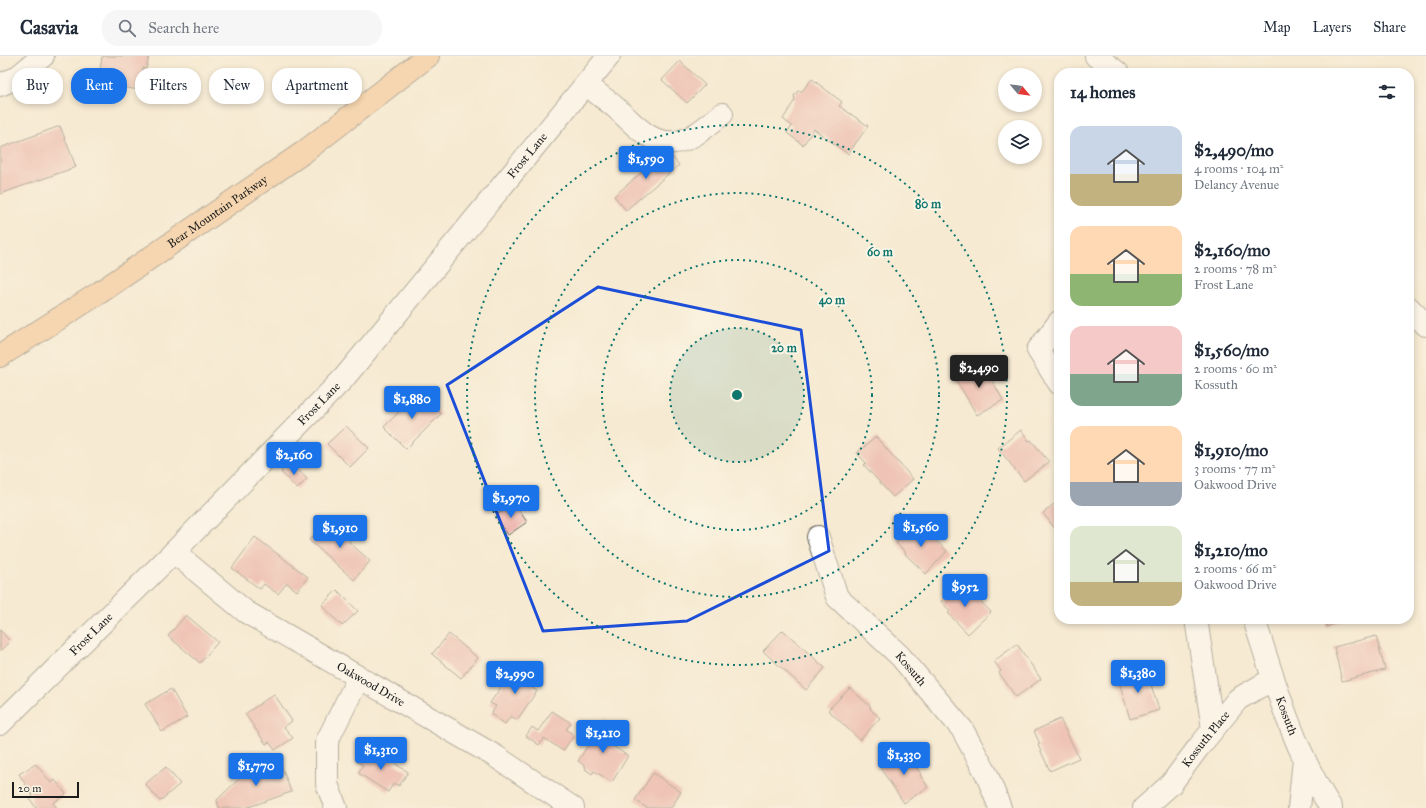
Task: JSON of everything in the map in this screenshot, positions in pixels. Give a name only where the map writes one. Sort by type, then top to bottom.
[{"type":"highway","name":"Bear Mountain Parkway","points":[[0,356],[99,292],[304,152],[428,56]]},
{"type":"street","points":[[0,85],[16,78],[43,56]]},
{"type":"street","name":"Frost Lane","points":[[0,724],[174,552],[344,378],[609,56]]},
{"type":"street","points":[[1096,56],[1112,68]]},
{"type":"street","points":[[586,84],[611,104],[639,130],[655,140],[675,142],[682,140],[694,135],[722,114]]},
{"type":"street","points":[[1414,313],[1426,326]]},
{"type":"street","points":[[1054,329],[1038,350],[1054,375]]},
{"type":"street","name":"Kossuth","points":[[818,537],[837,597],[900,656],[962,729],[987,775],[1000,808]]},
{"type":"street","name":"Oakwood Drive","points":[[174,552],[246,612],[495,756],[573,808]]},
{"type":"street","points":[[1197,624],[1213,729]]},
{"type":"street","name":"Kossuth","points":[[1256,624],[1288,722],[1304,759],[1318,787],[1331,808]]},
{"type":"street","points":[[336,808],[327,784],[327,741],[359,677]]},
{"type":"street","name":"Kossuth Place","points":[[1144,808],[1171,784],[1238,699],[1273,679]]},
{"type":"street","points":[[1299,808],[1304,759]]},
{"type":"highlighted area","points":[[598,287],[801,330],[829,551],[687,621],[543,631],[447,385]]},
{"type":"building","points":[[149,56],[146,68],[135,68],[135,89],[127,88],[127,68],[100,68],[102,57]]},
{"type":"building","points":[[680,61],[705,85],[687,103],[662,80]]},
{"type":"building","points":[[812,79],[842,102],[839,106],[868,126],[848,154],[814,129],[803,145],[787,133],[792,126],[783,119],[795,100],[794,96],[798,91],[802,91]]},
{"type":"building","points":[[60,126],[76,167],[0,194],[0,148]]},
{"type":"building","points":[[667,151],[679,165],[626,210],[614,196]]},
{"type":"building","points":[[982,362],[1003,400],[977,415],[955,378]]},
{"type":"building","points":[[419,392],[441,414],[406,449],[384,427]]},
{"type":"building","points":[[346,426],[369,448],[350,467],[327,444]]},
{"type":"building","points":[[1021,430],[1029,441],[1031,440],[1049,462],[1024,481],[998,448]]},
{"type":"building","points":[[876,437],[913,479],[893,497],[864,465],[866,463],[857,453]]},
{"type":"building","points":[[291,462],[307,479],[297,489],[281,472]]},
{"type":"building","points":[[514,503],[527,522],[508,535],[495,516]]},
{"type":"building","points":[[1054,504],[1054,527],[1043,513]]},
{"type":"building","points":[[327,521],[339,531],[345,524],[356,534],[349,542],[370,561],[354,580],[309,540]]},
{"type":"building","points":[[916,522],[947,551],[926,574],[896,543]]},
{"type":"building","points":[[255,537],[308,577],[297,591],[287,583],[278,594],[264,584],[260,589],[232,568]]},
{"type":"building","points":[[961,581],[991,612],[968,634],[948,613],[950,611],[941,601]]},
{"type":"building","points":[[337,590],[358,611],[342,626],[322,605]]},
{"type":"building","points":[[186,615],[218,642],[200,663],[168,636]]},
{"type":"building","points":[[1326,624],[1333,624],[1327,627]]},
{"type":"building","points":[[0,630],[10,641],[0,651]]},
{"type":"building","points":[[783,630],[825,668],[806,690],[763,651]]},
{"type":"building","points":[[449,634],[478,658],[461,678],[432,654]]},
{"type":"building","points":[[1376,636],[1385,670],[1342,681],[1334,647]]},
{"type":"building","points":[[1017,644],[1041,679],[1016,697],[999,673],[1001,671],[994,661]]},
{"type":"building","points":[[523,665],[541,677],[533,689],[537,691],[517,720],[511,716],[505,724],[491,714],[496,706],[490,703],[511,673],[515,676]]},
{"type":"building","points":[[1146,669],[1159,710],[1130,719],[1118,678]]},
{"type":"building","points":[[850,688],[871,707],[870,709],[880,718],[860,740],[828,710]]},
{"type":"building","points":[[171,689],[187,717],[162,732],[145,704]]},
{"type":"building","points":[[274,694],[292,721],[284,727],[293,738],[275,750],[269,742],[266,744],[245,714]]},
{"type":"building","points":[[552,711],[571,723],[566,729],[574,735],[563,751],[544,738],[539,745],[526,736],[532,727],[538,731]]},
{"type":"building","points":[[604,719],[617,728],[608,743],[628,756],[612,782],[594,771],[592,774],[578,761]]},
{"type":"building","points":[[1060,719],[1079,758],[1050,771],[1038,745],[1040,744],[1034,731]]},
{"type":"building","points":[[364,749],[381,760],[383,754],[408,772],[399,786],[394,783],[388,792],[358,773],[363,765],[356,761]]},
{"type":"building","points":[[904,749],[928,787],[904,803],[879,766]]},
{"type":"building","points":[[267,760],[270,768],[281,764],[291,792],[246,808],[219,808],[217,800],[241,777],[253,775],[250,766]]},
{"type":"building","points":[[36,764],[51,783],[55,780],[66,794],[53,803],[57,808],[36,808],[30,799],[33,796],[19,774]]},
{"type":"building","points":[[166,767],[180,784],[160,801],[145,784]]},
{"type":"building","points":[[653,773],[681,792],[671,808],[647,808],[635,800]]}]
